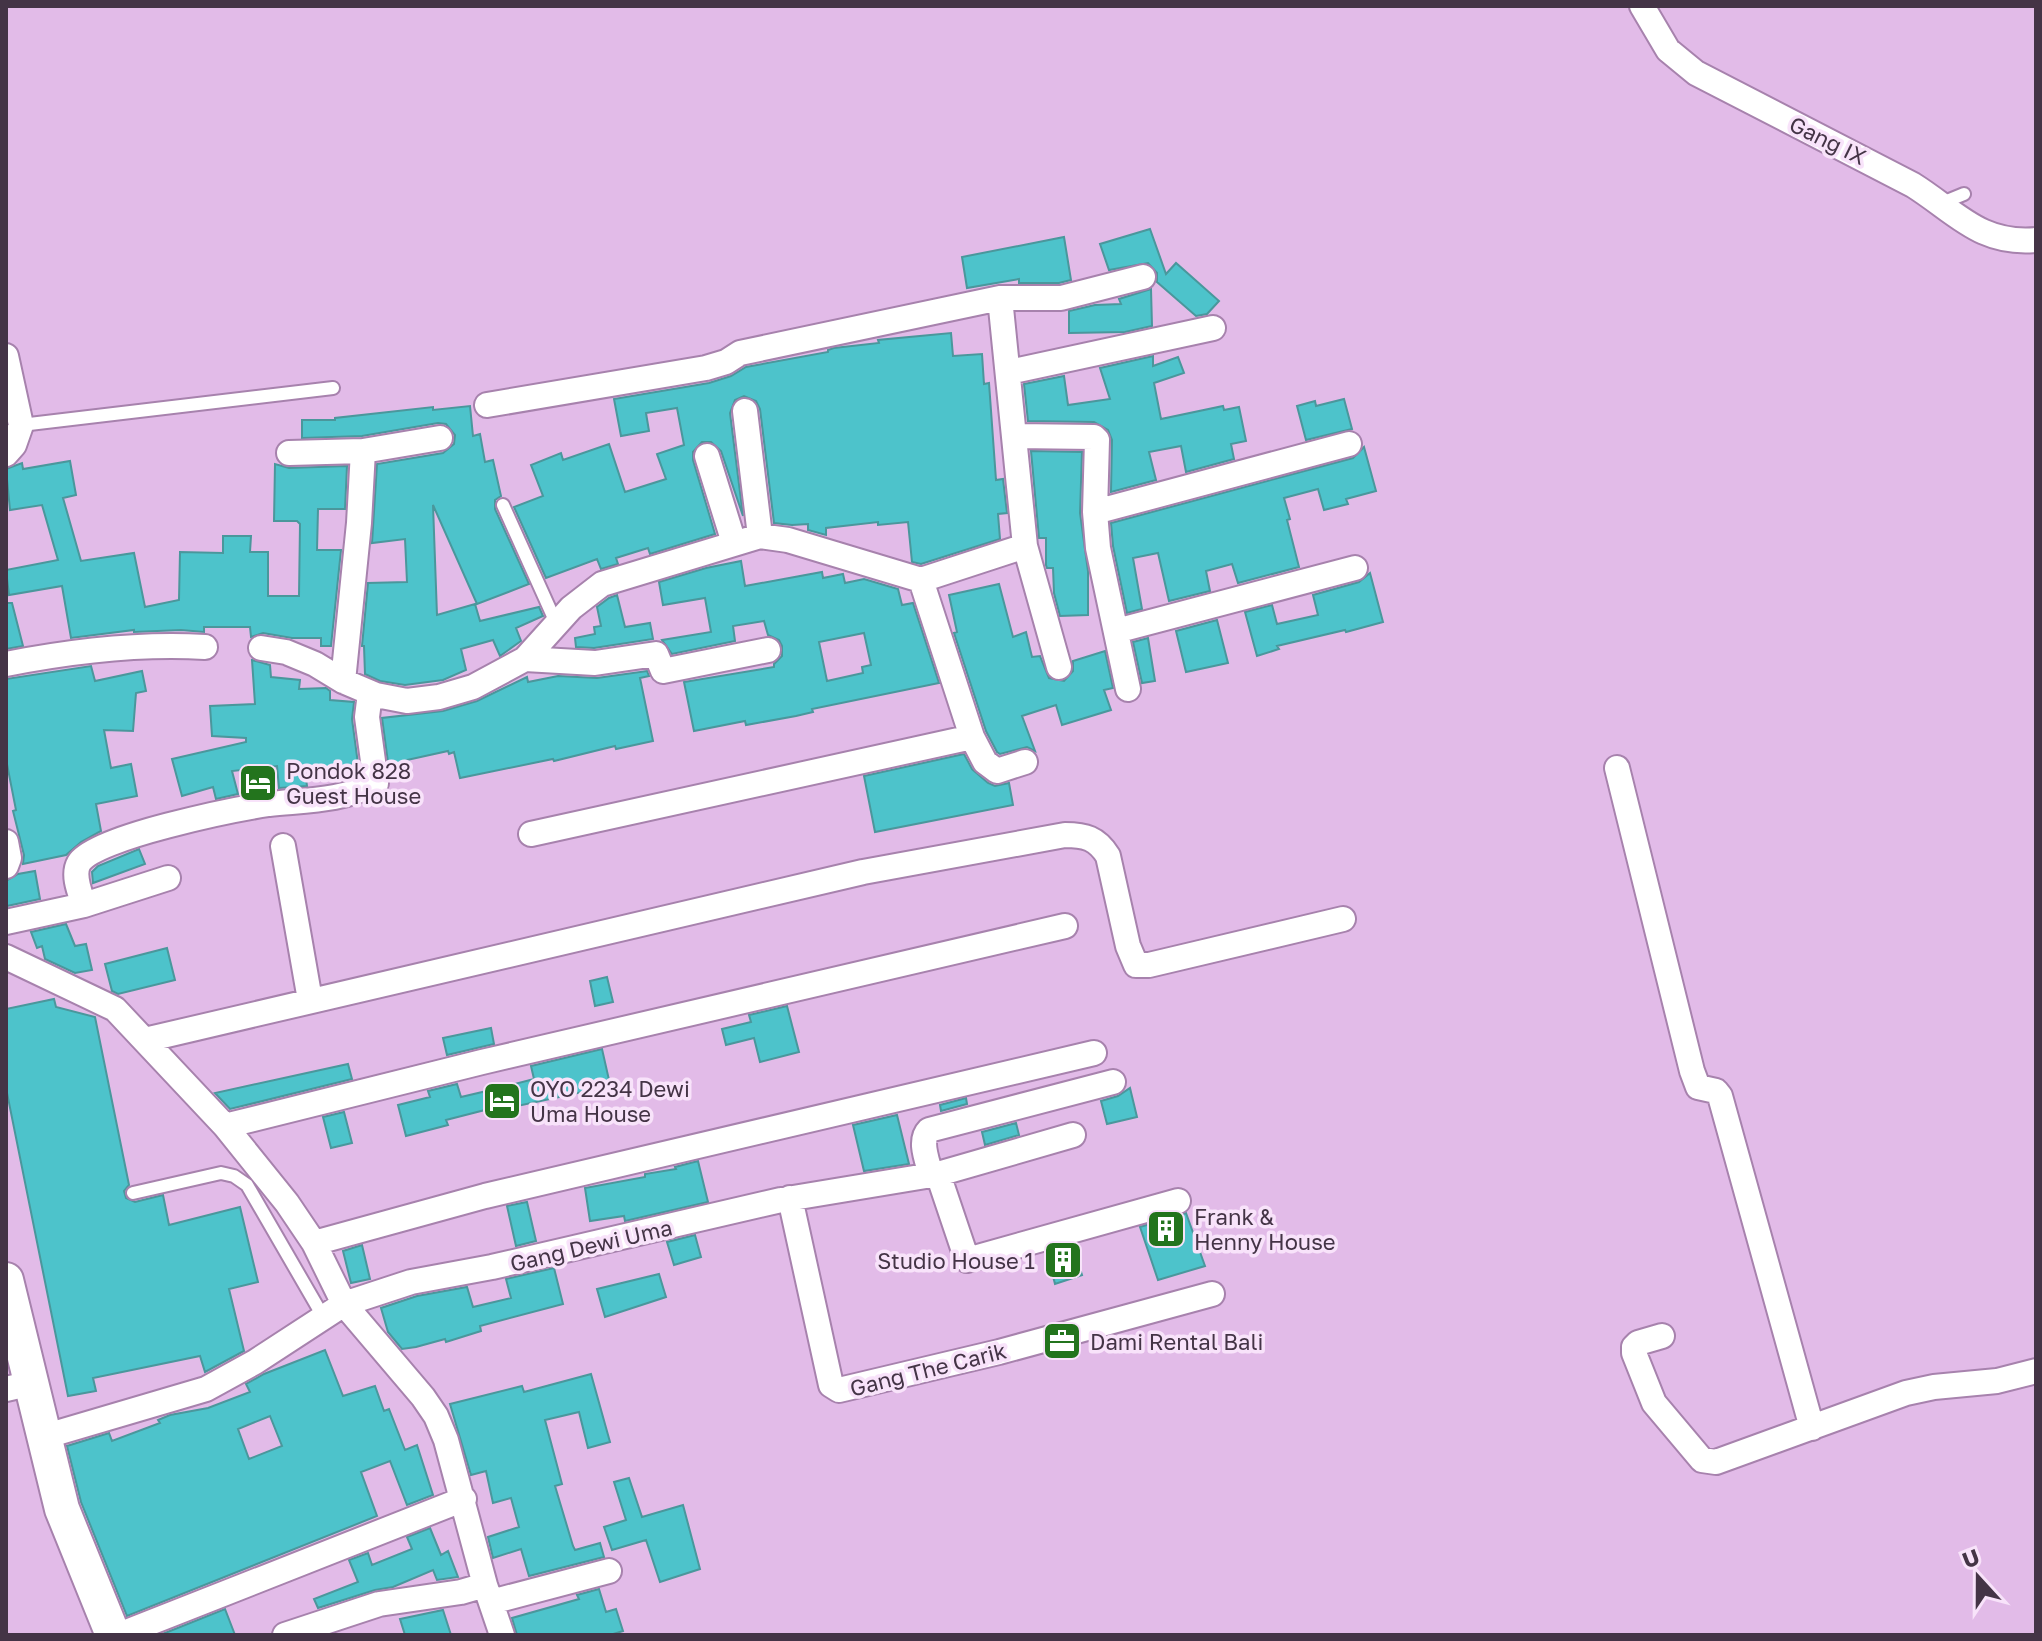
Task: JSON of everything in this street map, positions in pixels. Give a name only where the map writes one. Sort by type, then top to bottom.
[{"type":"street","name":"Gang IX","points":[[1642,6],[1668,50],[1696,73],[1953,199],[1977,231],[2014,242],[2036,240]]},
{"type":"street","points":[[487,405],[706,368],[726,362],[740,353],[1000,298],[1061,298],[1143,277]]},
{"type":"street","points":[[1000,298],[1025,546],[1059,667]]},
{"type":"street","points":[[1009,372],[1213,328]]},
{"type":"street","points":[[6,356],[21,425],[14,445],[6,454]]},
{"type":"street","points":[[745,411],[760,536]]},
{"type":"street","points":[[1015,436],[1094,437],[1097,440],[1095,512],[1098,548],[1128,689]]},
{"type":"street","points":[[289,453],[363,451],[440,438]]},
{"type":"street","points":[[1095,512],[1349,444]]},
{"type":"street","points":[[343,681],[363,451]]},
{"type":"street","points":[[707,456],[734,543]]},
{"type":"street","points":[[261,648],[286,652],[376,695],[407,701],[439,697],[473,687],[525,659],[571,608],[602,584],[760,536],[788,540],[921,580],[1025,546]]},
{"type":"street","points":[[1116,631],[1355,568]]},
{"type":"street","points":[[921,580],[972,737],[985,762],[993,769],[1002,770],[1025,762]]},
{"type":"street","points":[[6,664],[78,651],[145,645],[205,647]]},
{"type":"street","points":[[525,659],[595,663],[656,654],[663,671],[768,650]]},
{"type":"street","points":[[84,905],[77,869],[80,860],[127,837],[196,818],[267,804],[340,797],[376,783],[367,717],[369,701],[376,695]]},
{"type":"street","points":[[531,834],[972,737]]},
{"type":"street","points":[[1617,768],[1692,1071],[1698,1087],[1716,1091],[1720,1096],[1812,1428]]},
{"type":"street","points":[[145,1040],[863,872],[1065,835],[1085,835],[1101,844],[1108,856],[1128,946],[1136,965],[1149,965],[1343,919]]},
{"type":"street","points":[[6,842],[9,858],[6,866]]},
{"type":"street","points":[[283,846],[310,1000]]},
{"type":"street","points":[[6,922],[84,905],[168,878]]},
{"type":"street","points":[[225,1126],[482,1062],[1065,926]]},
{"type":"street","points":[[6,957],[115,1009],[225,1126],[287,1203],[314,1243],[344,1304],[436,1416],[446,1440],[454,1502],[479,1591],[502,1635]]},
{"type":"street","points":[[314,1243],[485,1196],[1094,1053]]},
{"type":"street","points":[[1113,1082],[929,1130],[924,1135],[923,1142],[967,1260],[1178,1201]]},
{"type":"street","name":"Gang Dewi Uma","points":[[43,1437],[206,1389],[255,1362],[344,1304],[411,1282],[492,1267],[790,1198],[935,1175],[1073,1135]]},
{"type":"street","name":"Gang The Carik","points":[[790,1198],[831,1385],[839,1390],[999,1352],[1212,1294]]},
{"type":"street","points":[[6,1280],[19,1386],[43,1437],[70,1532],[116,1635],[454,1502]]},
{"type":"street","points":[[1662,1336],[1634,1347],[1654,1403],[1702,1460],[1716,1462],[1906,1393],[1997,1381],[2036,1371]]},
{"type":"street","points":[[285,1635],[379,1604],[609,1571]]},
{"type":"lane","points":[[21,425],[333,388]]},
{"type":"lane","points":[[503,505],[557,625]]},
{"type":"lane","points":[[133,1193],[221,1173],[234,1176],[247,1185],[324,1318]]},
{"type":"building","points":[[1150,229],[1166,274],[1176,263],[1219,301],[1207,314],[1196,316],[1157,282],[1157,273],[1148,263],[1109,270],[1100,244]]},
{"type":"building","points":[[1064,237],[1071,280],[1019,283],[1019,279],[967,288],[962,257]]},
{"type":"building","points":[[1151,289],[1152,326],[1125,332],[1069,333],[1069,311],[1095,305],[1121,304],[1119,299]]},
{"type":"building","points":[[951,333],[953,356],[982,354],[984,384],[989,383],[996,480],[1003,479],[1007,513],[998,514],[1000,539],[921,564],[912,562],[908,522],[826,528],[826,535],[808,530],[808,524],[774,523],[760,409],[756,401],[744,396],[735,400],[730,413],[743,516],[721,451],[711,442],[702,442],[693,452],[693,460],[715,534],[650,554],[648,548],[616,558],[618,564],[601,569],[597,559],[546,578],[514,507],[543,496],[531,465],[561,453],[563,460],[609,444],[625,492],[666,479],[657,454],[684,445],[677,408],[646,413],[649,431],[621,436],[614,399],[709,383],[746,367],[828,352],[834,348]]},
{"type":"building","points":[[1153,356],[1153,366],[1178,357],[1184,373],[1154,383],[1161,419],[1223,406],[1224,410],[1239,407],[1246,441],[1231,444],[1234,459],[1186,472],[1181,446],[1149,452],[1156,480],[1111,492],[1112,440],[1108,430],[1094,422],[1028,421],[1024,384],[1064,376],[1068,405],[1110,399],[1100,368]]},
{"type":"building","points":[[1344,399],[1352,429],[1306,440],[1297,406],[1315,401],[1316,406]]},
{"type":"building","points":[[470,406],[473,436],[480,434],[485,462],[493,460],[501,496],[495,500],[495,509],[529,584],[477,604],[433,505],[437,615],[475,604],[480,621],[539,607],[543,616],[516,628],[521,641],[500,656],[493,640],[461,649],[466,670],[443,680],[405,685],[380,681],[365,674],[362,646],[368,583],[407,582],[405,539],[372,543],[377,464],[443,453],[454,444],[455,435],[446,424],[438,423],[362,436],[302,438],[302,420],[335,420],[433,407],[433,410]]},
{"type":"building","points":[[1364,447],[1376,491],[1346,499],[1348,504],[1324,510],[1318,489],[1284,498],[1299,567],[1238,583],[1232,564],[1206,571],[1210,591],[1169,601],[1158,553],[1133,558],[1142,609],[1127,613],[1111,523],[1353,458]]},
{"type":"building","points":[[1031,451],[1082,452],[1080,513],[1088,571],[1088,615],[1060,616],[1054,593],[1053,568],[1046,565],[1046,538],[1039,538]]},
{"type":"building","points":[[70,461],[76,495],[63,498],[81,561],[134,553],[145,607],[179,600],[180,552],[223,553],[223,536],[251,536],[250,552],[268,552],[268,596],[299,596],[300,524],[297,521],[274,521],[275,464],[289,468],[347,466],[345,509],[318,509],[317,550],[341,550],[331,646],[321,646],[321,638],[292,638],[263,633],[251,637],[250,627],[204,627],[204,632],[134,630],[71,638],[62,586],[9,595],[6,570],[58,560],[42,505],[10,510],[6,469],[22,463],[23,469]]},
{"type":"building","points":[[741,561],[745,586],[822,572],[823,578],[843,574],[845,583],[864,579],[898,589],[902,605],[913,603],[939,683],[812,709],[813,712],[796,716],[746,725],[745,721],[694,731],[684,682],[774,667],[782,656],[779,640],[768,635],[764,621],[733,626],[735,641],[672,654],[662,640],[711,632],[705,598],[663,605],[659,582]],"holes":[[[864,633],[871,665],[862,667],[863,673],[827,681],[819,642]]]},
{"type":"building","points":[[1370,573],[1383,622],[1277,646],[1279,649],[1257,656],[1245,612],[1272,605],[1277,624],[1318,615],[1313,595],[1359,582]]},
{"type":"building","points":[[999,584],[1013,637],[1026,632],[1032,657],[1040,656],[1049,678],[1064,681],[1073,671],[1073,661],[1105,651],[1113,688],[1104,690],[1111,710],[1062,725],[1056,705],[1022,716],[1035,751],[1027,747],[1000,754],[997,752],[986,731],[954,633],[957,632],[949,595]]},
{"type":"building","points":[[617,595],[625,627],[650,623],[653,639],[594,648],[576,647],[575,638],[595,634],[594,627],[601,626],[597,607]]},
{"type":"building","points":[[6,603],[12,603],[23,646],[6,649]]},
{"type":"building","points":[[1217,620],[1228,663],[1186,672],[1176,631]]},
{"type":"building","points":[[1148,638],[1155,681],[1142,683],[1133,642]]},
{"type":"building","points":[[252,660],[270,665],[271,677],[300,680],[299,689],[326,688],[330,691],[330,700],[354,702],[352,719],[358,764],[305,771],[307,786],[279,788],[277,766],[232,771],[238,794],[216,799],[213,787],[182,796],[172,759],[246,742],[246,738],[212,736],[210,706],[255,704]]},
{"type":"building","points":[[91,666],[95,681],[142,671],[146,691],[136,693],[133,731],[104,730],[111,768],[131,764],[137,796],[96,804],[101,831],[66,855],[23,864],[24,855],[13,811],[16,810],[6,759],[6,679]]},
{"type":"building","points":[[647,671],[649,676],[640,678],[653,741],[460,778],[454,752],[449,754],[448,751],[407,760],[410,773],[390,777],[382,718],[443,711],[477,701],[527,677],[528,682],[558,676],[597,678]]},
{"type":"building","points":[[964,754],[972,769],[988,783],[995,786],[1009,783],[1013,805],[875,832],[864,776]]},
{"type":"building","points":[[139,849],[145,864],[93,883],[92,872],[98,866]]},
{"type":"building","points":[[35,871],[40,899],[7,906],[6,881],[18,874]]},
{"type":"building","points":[[66,924],[75,946],[86,944],[92,970],[75,973],[45,959],[42,946],[37,948],[31,932]]},
{"type":"building","points":[[167,948],[175,980],[118,994],[112,991],[105,964]]},
{"type":"building","points":[[607,977],[613,1002],[595,1006],[590,981]]},
{"type":"building","points":[[54,999],[56,1007],[95,1017],[129,1185],[124,1191],[126,1198],[135,1202],[163,1195],[169,1225],[240,1207],[258,1282],[229,1289],[244,1351],[205,1372],[200,1356],[93,1378],[96,1391],[68,1396],[6,1088],[6,1009]]},
{"type":"building","points":[[787,1006],[799,1052],[760,1062],[754,1038],[726,1045],[722,1029],[751,1022],[749,1015]]},
{"type":"building","points":[[491,1028],[494,1044],[447,1055],[443,1038]]},
{"type":"building","points":[[602,1049],[609,1080],[591,1084],[592,1090],[517,1106],[487,1116],[485,1110],[446,1120],[448,1125],[406,1136],[398,1105],[430,1097],[428,1091],[457,1084],[461,1097],[495,1089],[534,1079],[531,1066]]},
{"type":"building","points":[[348,1064],[352,1079],[230,1109],[215,1093]]},
{"type":"building","points":[[1130,1088],[1137,1117],[1107,1124],[1101,1101]]},
{"type":"building","points":[[966,1098],[967,1104],[941,1111],[940,1105]]},
{"type":"building","points":[[344,1112],[352,1143],[331,1148],[323,1117]]},
{"type":"building","points":[[897,1115],[909,1164],[864,1171],[853,1125]]},
{"type":"building","points":[[1016,1123],[1019,1135],[985,1145],[982,1132]]},
{"type":"building","points":[[698,1161],[708,1202],[625,1221],[624,1216],[590,1221],[585,1188],[645,1177],[645,1174],[676,1169]]},
{"type":"building","points":[[527,1202],[536,1241],[516,1246],[507,1206]]},
{"type":"building","points":[[1186,1213],[1205,1266],[1158,1280],[1140,1227]]},
{"type":"building","points":[[695,1235],[701,1257],[674,1265],[667,1242]]},
{"type":"building","points":[[362,1245],[370,1279],[351,1283],[343,1251]]},
{"type":"building","name":"Studio House 1","points":[[1073,1246],[1082,1275],[1055,1284],[1047,1253]]},
{"type":"building","points":[[554,1268],[563,1304],[480,1326],[481,1331],[446,1342],[445,1339],[416,1347],[402,1349],[388,1332],[381,1308],[417,1296],[467,1287],[473,1307],[511,1298],[506,1279]]},
{"type":"building","points":[[659,1274],[666,1297],[605,1317],[597,1289]]},
{"type":"building","points":[[325,1350],[343,1396],[375,1386],[384,1411],[389,1409],[405,1450],[417,1445],[433,1495],[407,1505],[390,1461],[361,1472],[377,1516],[127,1616],[81,1502],[67,1446],[109,1433],[112,1441],[160,1423],[158,1420],[170,1415],[208,1408],[250,1392],[246,1384]],"holes":[[[270,1416],[282,1446],[249,1459],[238,1429]]]},
{"type":"building","points":[[591,1374],[610,1442],[588,1448],[579,1412],[545,1420],[562,1484],[555,1486],[573,1546],[575,1550],[600,1543],[604,1557],[529,1576],[521,1549],[493,1558],[488,1537],[519,1527],[511,1498],[493,1503],[486,1471],[471,1475],[450,1404],[522,1386],[524,1392]]},
{"type":"building","points":[[629,1478],[642,1517],[683,1505],[700,1569],[660,1582],[646,1540],[612,1550],[604,1527],[626,1520],[614,1482]]},
{"type":"building","points":[[430,1528],[441,1555],[448,1551],[458,1577],[437,1580],[433,1570],[393,1587],[318,1608],[314,1599],[358,1582],[349,1560],[368,1553],[372,1565],[412,1549],[407,1537]]},
{"type":"building","points":[[599,1589],[606,1612],[616,1609],[623,1631],[610,1635],[517,1635],[512,1618],[579,1599],[577,1595]]},
{"type":"building","points":[[225,1609],[235,1635],[160,1635]]},
{"type":"building","points":[[443,1610],[451,1635],[405,1635],[400,1619]]},
{"type":"place","name":"Pondok 828 Guest House","points":[[258,783]]},
{"type":"place","name":"OYO 2234 Dewi Uma House","points":[[502,1101]]},
{"type":"place","name":"Frank & Henny House","points":[[1166,1229]]},
{"type":"place","name":"Studio House 1","points":[[1063,1260]]},
{"type":"place","name":"Dami Rental Bali","points":[[1062,1341]]}]
